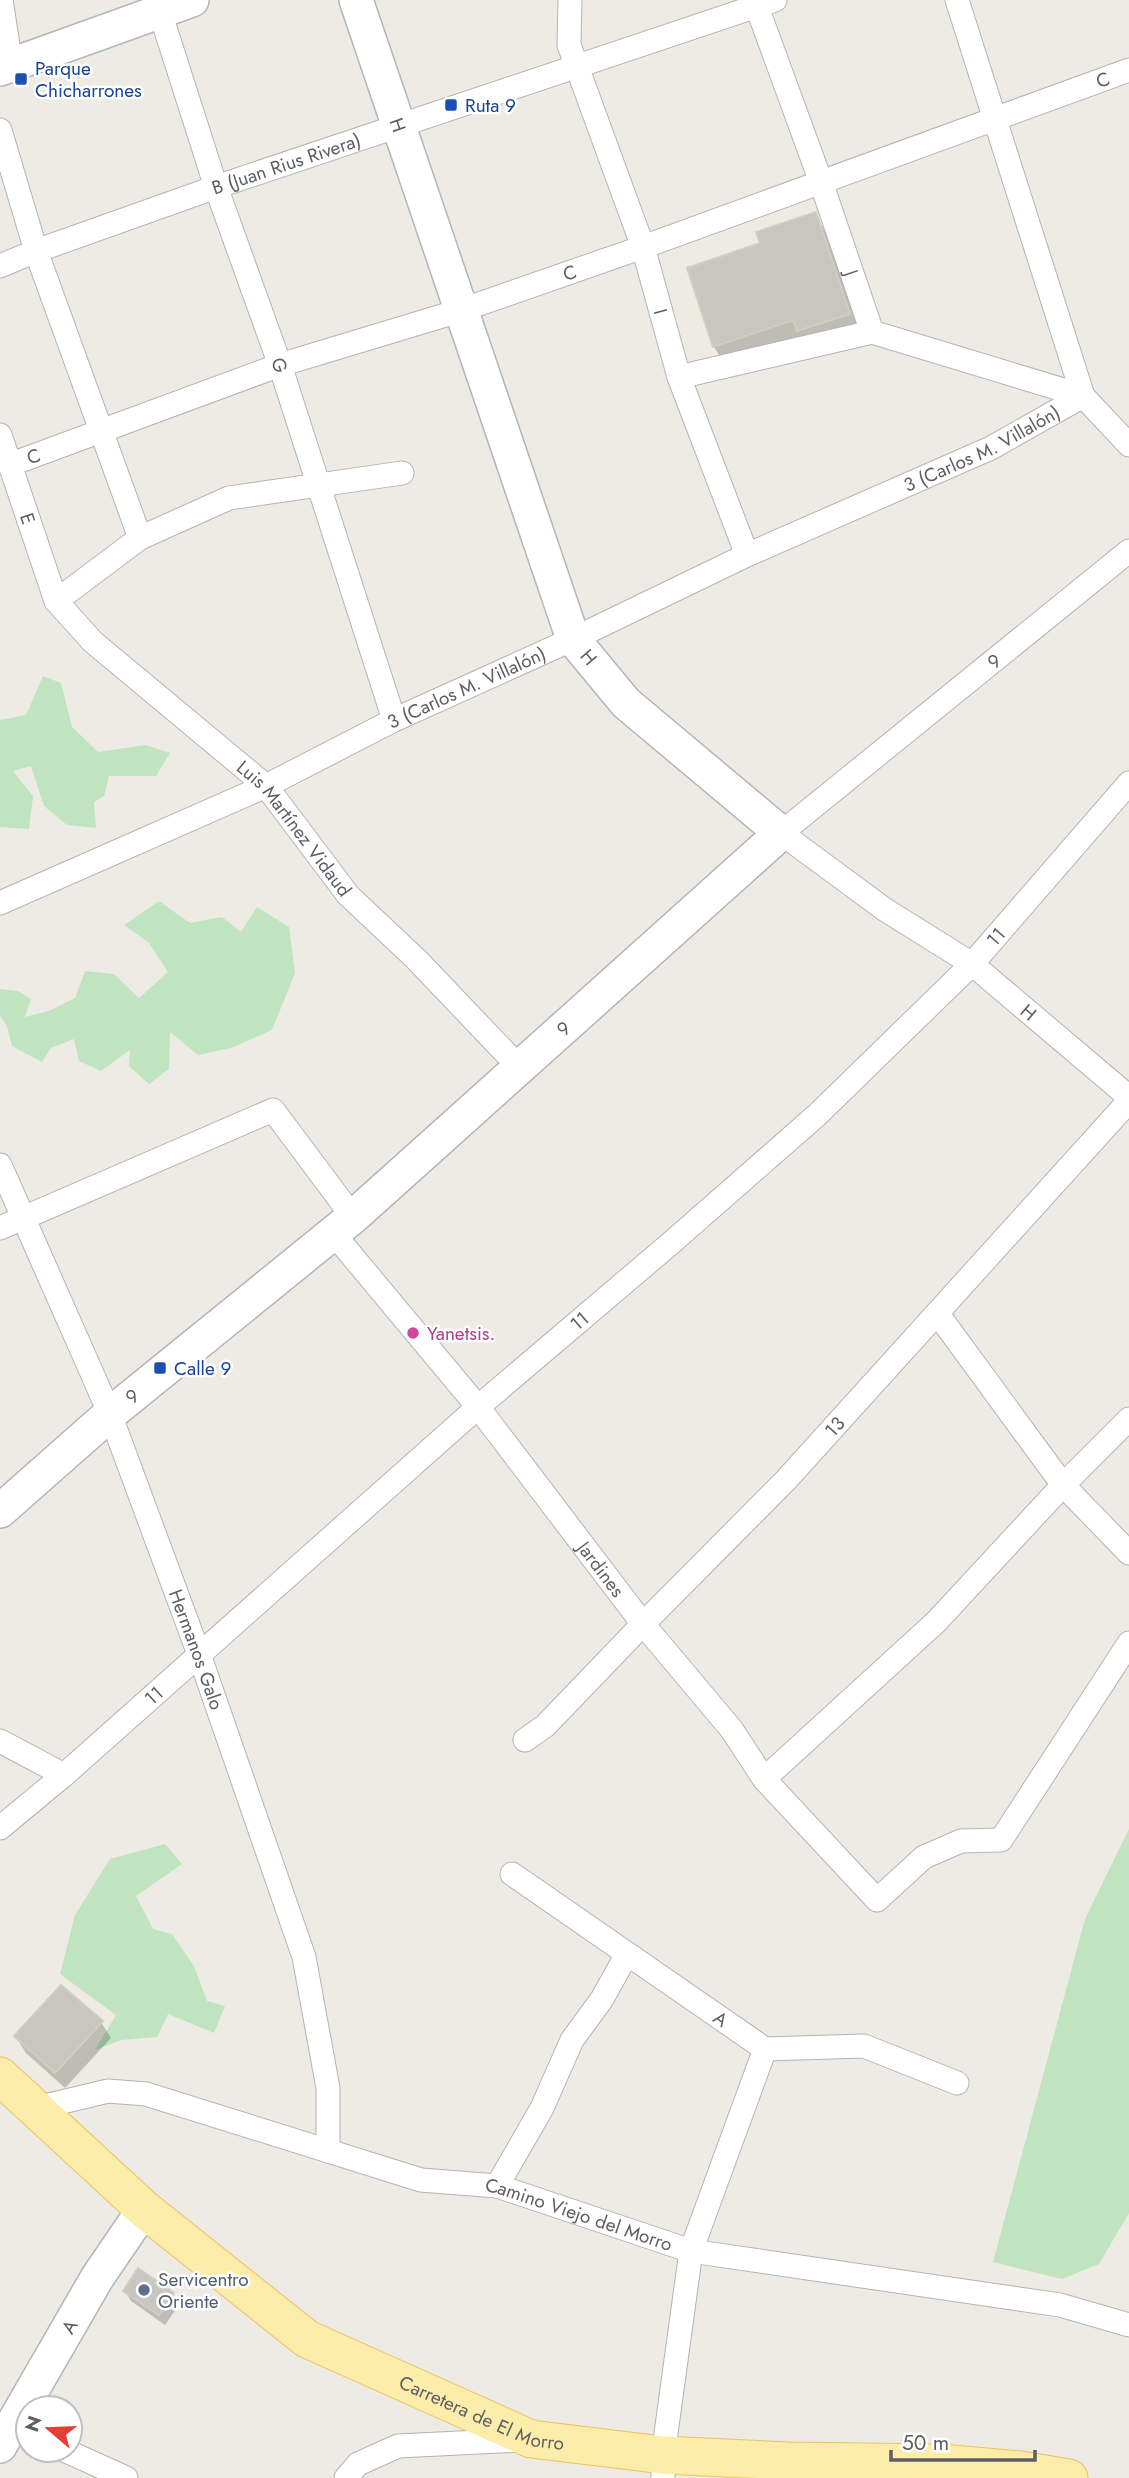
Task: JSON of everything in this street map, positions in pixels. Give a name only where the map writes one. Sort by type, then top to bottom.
[{"type":"main road","name":"Carretera de El Morro","points":[[0,2076],[144,2209],[307,2339],[531,2440],[663,2467],[1021,2470],[1064,2478]]},
{"type":"street","points":[[1,0],[4,65],[192,0]]},
{"type":"street","name":"H","points":[[356,0],[573,639],[626,703],[781,833],[884,909],[972,964],[1129,1099]]},
{"type":"street","name":"I","points":[[570,0],[569,45],[643,247],[679,377],[747,555]]},
{"type":"street","points":[[957,0],[1083,396],[1129,445]]},
{"type":"street","name":"B (Juan Rius Rivera)","points":[[0,266],[216,187],[398,125],[453,110],[766,3]]},
{"type":"street","name":"J","points":[[766,3],[821,181],[872,332]]},
{"type":"street","name":"G","points":[[160,12],[216,187],[280,365],[394,720]]},
{"type":"street","name":"C","points":[[9,465],[280,365],[462,310],[643,247],[1129,70]]},
{"type":"street","points":[[0,130],[37,251],[140,538]]},
{"type":"street","points":[[679,377],[872,332],[1083,396]]},
{"type":"street","name":"3 (Carlos M. Villalón)","points":[[0,903],[266,786],[394,720],[573,639],[747,555],[991,448],[1083,396]]},
{"type":"street","name":"E","points":[[0,435],[56,601]]},
{"type":"street","points":[[56,601],[140,538],[229,498],[402,473]]},
{"type":"street","name":"9","points":[[0,1511],[110,1414],[343,1225],[781,833],[1129,551]]},
{"type":"street","name":"Luis Martínez Vidaud","points":[[56,601],[93,642],[266,786],[348,895],[416,959],[520,1068]]},
{"type":"street","name":"11","points":[[0,1828],[64,1776],[478,1407],[817,1115],[972,964],[1129,783]]},
{"type":"street","name":"13","points":[[525,1740],[545,1726],[786,1480],[1129,1099]]},
{"type":"street","name":"Jardines","points":[[24,1216],[273,1110],[343,1225],[643,1623],[732,1730],[764,1779],[877,1900],[924,1857],[961,1841],[1001,1840],[1129,1643]]},
{"type":"street","name":"Hermanos Galo","points":[[0,1165],[110,1414],[200,1657],[304,1957],[328,2088],[328,2151]]},
{"type":"street","points":[[0,1228],[24,1216]]},
{"type":"street","points":[[937,1313],[1063,1485],[1129,1553]]},
{"type":"street","points":[[764,1779],[936,1622],[1063,1485],[1129,1419]]},
{"type":"street","points":[[0,1741],[64,1776]]},
{"type":"street","name":"A","points":[[512,1874],[765,2049]]},
{"type":"street","points":[[497,2186],[542,2108],[572,2040],[602,1999],[627,1954]]},
{"type":"street","points":[[663,2467],[691,2250],[765,2049],[864,2046],[957,2083]]},
{"type":"street","name":"Camino Viejo del Morro","points":[[37,2108],[108,2091],[146,2094],[421,2180],[497,2186],[691,2250],[1060,2305],[1129,2325]]},
{"type":"street","name":"A","points":[[13,2436],[97,2277],[144,2209]]},
{"type":"street","points":[[346,2478],[358,2464],[398,2446],[531,2440]]},
{"type":"street","points":[[84,2459],[126,2478]]},
{"type":"green space","points":[[43,676],[61,683],[72,727],[98,752],[146,745],[170,753],[156,776],[109,776],[104,796],[94,802],[96,828],[67,825],[44,806],[31,766],[13,771],[33,796],[29,829],[0,827],[0,720],[26,715]]},
{"type":"green space","points":[[159,901],[190,923],[222,917],[241,932],[257,907],[289,927],[295,973],[272,1030],[231,1048],[198,1055],[170,1032],[169,1069],[149,1084],[129,1066],[130,1050],[101,1071],[79,1061],[74,1039],[51,1048],[42,1062],[12,1046],[7,1026],[0,1016],[0,989],[18,991],[31,999],[25,1017],[49,1011],[75,998],[85,971],[114,974],[139,998],[168,972],[149,943],[124,925]]},
{"type":"green space","points":[[1129,1829],[1129,2213],[1099,2264],[1062,2279],[993,2262],[1085,1919]]},
{"type":"green space","points":[[165,1844],[182,1864],[136,1896],[153,1929],[172,1934],[194,1966],[207,2001],[225,2006],[214,2033],[168,2014],[157,2037],[121,2040],[95,2050],[116,2015],[60,1974],[75,1915],[110,1859]]},
{"type":"building","points":[[816,212],[850,314],[797,331],[793,320],[713,347],[687,268],[760,243],[756,232]]},
{"type":"building","points":[[61,1985],[103,2021],[55,2073],[14,2036]]},
{"type":"building","points":[[138,2268],[174,2293],[159,2315],[123,2291]]},
{"type":"place","name":"Parque Chicharrones","points":[[21,79]]},
{"type":"place","name":"Ruta 9","points":[[451,105]]},
{"type":"place","name":"Yanetsis.","points":[[413,1333]]},
{"type":"place","name":"Calle 9","points":[[160,1368]]},
{"type":"place","name":"Servicentro Oriente","points":[[144,2290]]}]
